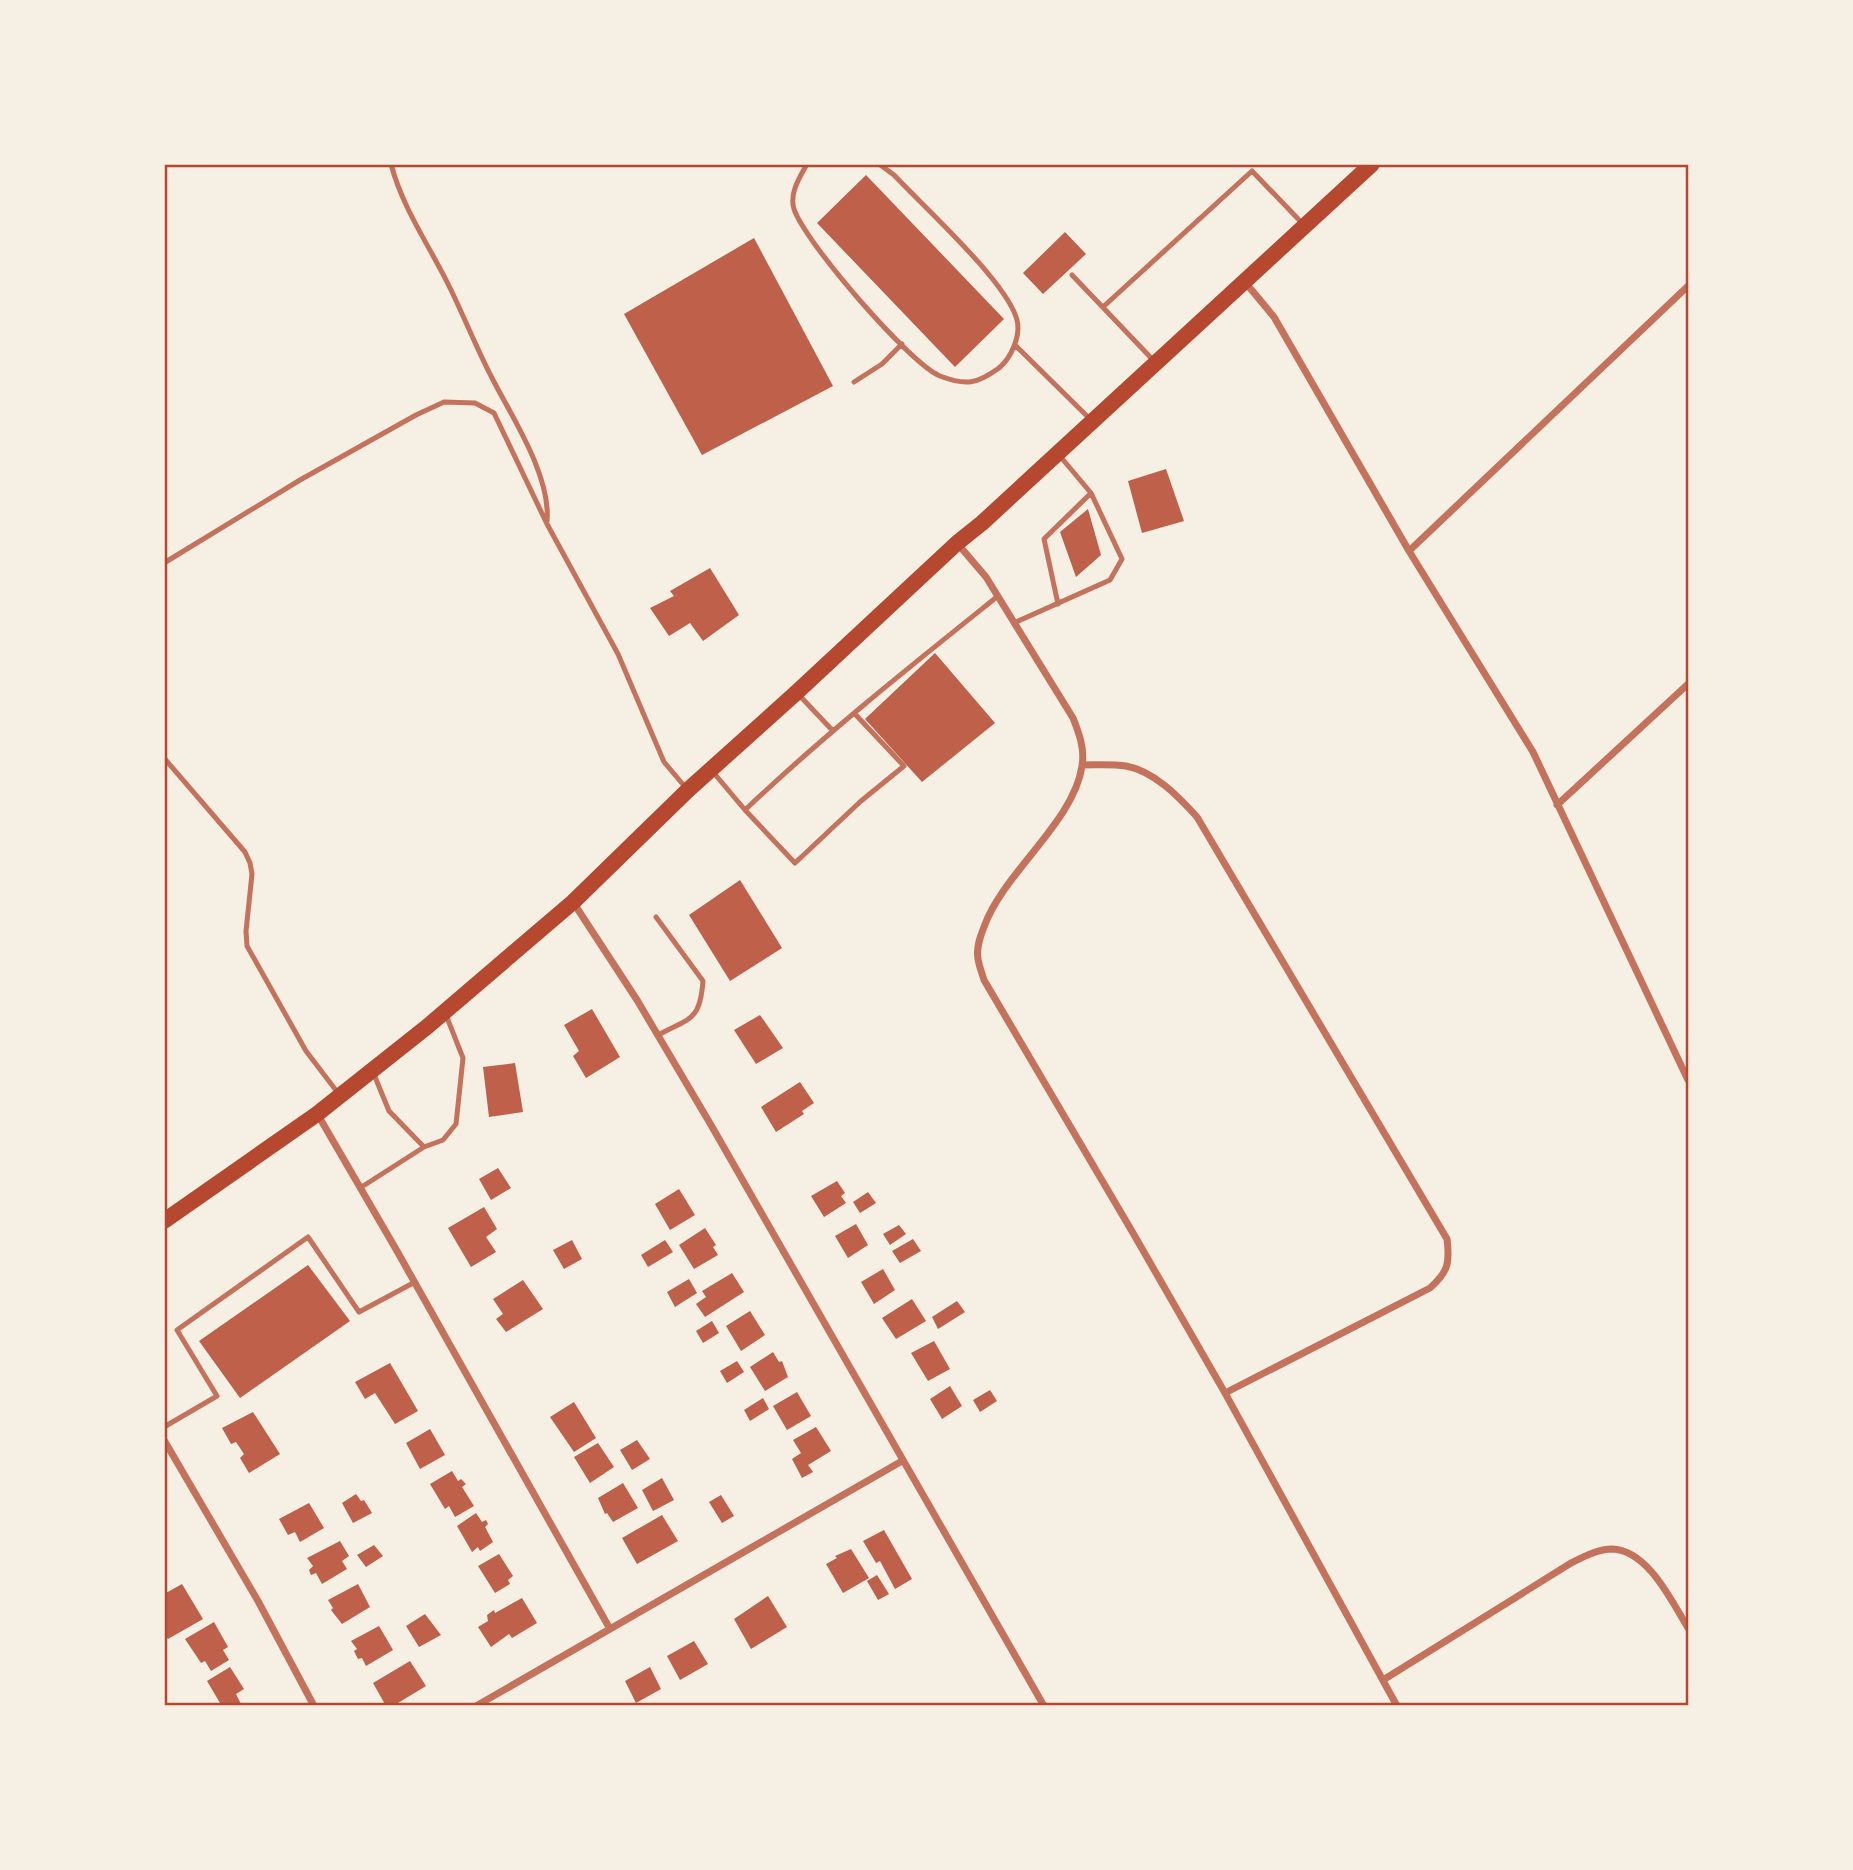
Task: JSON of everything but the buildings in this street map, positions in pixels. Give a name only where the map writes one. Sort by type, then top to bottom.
[{"type":"main road","points":[[164,1221],[341,1097],[573,902],[688,790],[1372,164]]},
{"type":"street","points":[[1245,282],[1274,317],[1409,551],[1533,752],[1687,1075]]},
{"type":"street","points":[[1409,551],[1689,286]]},
{"type":"street","points":[[957,543],[986,577],[1073,718],[1080,735],[1082,765],[1074,791],[1046,835],[996,903],[983,930],[977,958],[984,979],[1225,1394],[1397,1706]]},
{"type":"street","points":[[1557,806],[1689,684]]},
{"type":"street","points":[[1082,765],[1128,766],[1149,775],[1184,802],[1197,817],[1447,1239],[1447,1267],[1443,1276],[1430,1288],[1225,1394]]},
{"type":"street","points":[[573,902],[658,1035],[1044,1706]]},
{"type":"street","points":[[317,1114],[415,1282],[610,1629]]},
{"type":"street","points":[[164,1440],[258,1601],[314,1706]]},
{"type":"street","points":[[477,1706],[902,1461]]},
{"type":"street","points":[[1382,1680],[1571,1563],[1592,1553],[1613,1549],[1640,1559],[1655,1576],[1689,1628]]},
{"type":"lane","points":[[391,164],[410,214],[519,428],[549,503],[547,524]]},
{"type":"lane","points":[[807,164],[796,184],[793,207],[805,232],[829,265],[918,362],[937,375],[958,382],[981,381],[1002,365],[1015,345],[1018,322],[1005,295],[894,175],[879,164]]},
{"type":"lane","points":[[1103,307],[1252,172],[1306,226]]},
{"type":"lane","points":[[1072,275],[1156,363]]},
{"type":"lane","points":[[854,382],[883,364],[902,344]]},
{"type":"lane","points":[[1015,345],[1092,421]]},
{"type":"lane","points":[[164,563],[300,480],[444,402],[475,403],[494,414],[547,524],[618,654],[664,762],[688,790]]},
{"type":"lane","points":[[1014,623],[1110,580],[1122,559],[1091,493],[1057,453]]},
{"type":"lane","points":[[1058,604],[1044,539],[1091,493]]},
{"type":"lane","points":[[745,810],[854,713],[998,596]]},
{"type":"lane","points":[[797,692],[833,731]]},
{"type":"lane","points":[[711,770],[795,863],[904,765],[854,713]]},
{"type":"lane","points":[[164,758],[245,852],[252,874],[247,946],[306,1051],[341,1097]]},
{"type":"lane","points":[[656,917],[703,981],[702,1002],[696,1014],[658,1035]]},
{"type":"lane","points":[[360,1188],[424,1147],[443,1140],[456,1124],[463,1058],[445,1012]]},
{"type":"lane","points":[[373,1071],[389,1111],[424,1147]]},
{"type":"lane","points":[[164,1427],[217,1396],[177,1330],[308,1237],[359,1312],[415,1282]]}]
